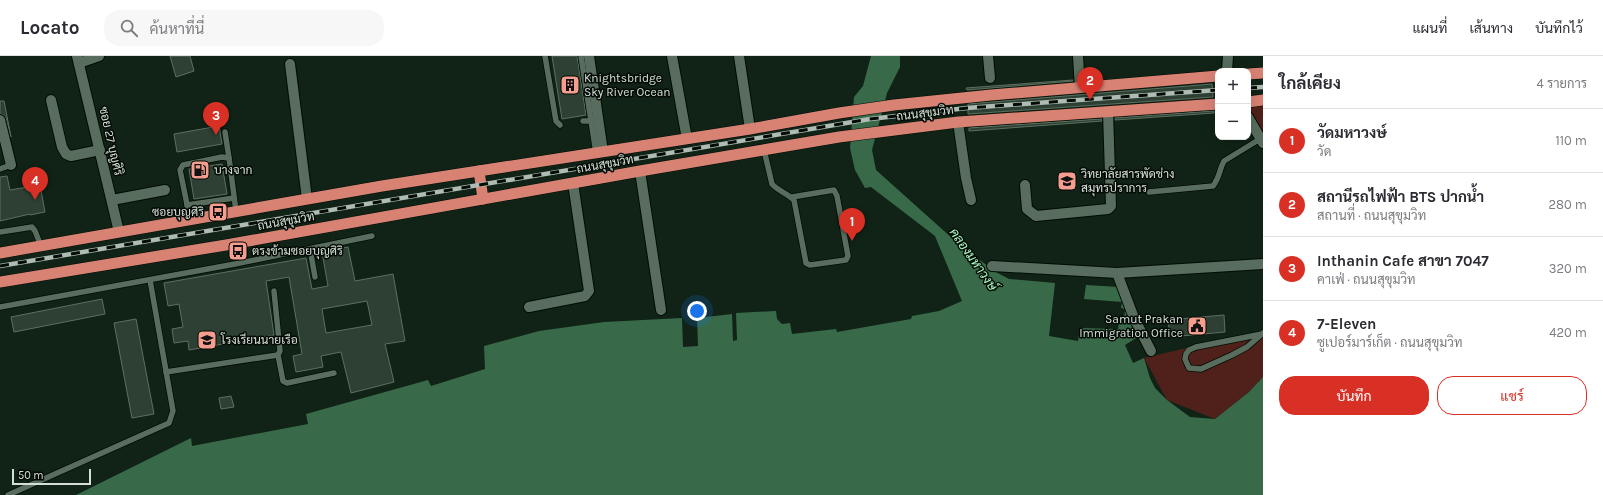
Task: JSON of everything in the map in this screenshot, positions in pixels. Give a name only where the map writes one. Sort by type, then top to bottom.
[{"type":"highway","points":[[1251,74],[1263,73]]},
{"type":"highway","name":"ถนนสุขุมวิท","points":[[0,253],[307,199],[894,105],[991,95],[1215,76]]},
{"type":"highway","points":[[1251,102],[1263,100]]},
{"type":"highway","name":"ถนนสุขุมวิท","points":[[0,282],[226,245],[787,146],[895,130],[958,122],[1215,104]]},
{"type":"highway","points":[[478,171],[484,199]]},
{"type":"street","points":[[78,59],[98,56]]},
{"type":"street","points":[[589,56],[600,153]]},
{"type":"street","points":[[672,56],[688,139]]},
{"type":"street","points":[[739,56],[750,129]]},
{"type":"street","points":[[988,56],[990,78]]},
{"type":"street","points":[[1078,56],[1080,88]]},
{"type":"street","points":[[1227,68],[1228,56]]},
{"type":"street","name":"ซอย 27 บุญศิริ","points":[[78,59],[119,232]]},
{"type":"street","points":[[290,64],[307,199]]},
{"type":"street","points":[[51,100],[62,147],[66,154],[71,156],[100,150]]},
{"type":"street","points":[[1025,186],[1027,209],[1036,216],[1108,209],[1111,206],[1108,112]]},
{"type":"street","points":[[0,120],[11,165]]},
{"type":"street","points":[[958,122],[966,178],[971,200]]},
{"type":"street","points":[[1251,122],[1262,141]]},
{"type":"street","points":[[640,171],[660,310]]},
{"type":"street","points":[[529,307],[585,296],[589,291],[573,183]]},
{"type":"street","points":[[112,200],[165,190]]},
{"type":"street","points":[[992,266],[1117,273],[1263,264]]},
{"type":"street","points":[[1117,273],[1134,318],[1151,351]]},
{"type":"lane","points":[[545,56],[556,122],[560,125]]},
{"type":"lane","points":[[581,56],[591,121],[600,153]]},
{"type":"lane","points":[[583,121],[591,121]]},
{"type":"lane","points":[[225,132],[236,212]]},
{"type":"lane","points":[[1149,192],[1213,186],[1219,179],[1221,166],[1224,161],[1262,141]]},
{"type":"lane","points":[[764,150],[772,184],[789,194],[794,200],[806,264],[810,265],[846,260],[848,256],[837,196],[834,190],[792,197]]},
{"type":"lane","points":[[190,220],[180,170],[181,166],[222,157],[229,158]]},
{"type":"lane","points":[[0,169],[11,165]]},
{"type":"lane","points":[[187,205],[234,198]]},
{"type":"lane","points":[[0,232],[32,227],[41,246]]},
{"type":"lane","points":[[0,307],[150,280],[372,236]]},
{"type":"lane","points":[[310,249],[315,277]]},
{"type":"lane","points":[[8,495],[168,423],[173,411],[150,280]]},
{"type":"lane","points":[[274,291],[280,351],[278,355],[283,381],[287,383],[334,373]]},
{"type":"lane","points":[[1263,333],[1248,347],[1201,369],[1189,368],[1186,364],[1186,354],[1189,350],[1196,347],[1263,333]]},
{"type":"lane","points":[[166,372],[278,355]]},
{"type":"shaded area","points":[[1263,100],[1263,140],[1251,121],[1251,102]]},
{"type":"shaded area","points":[[1263,330],[1263,377],[1249,392],[1215,419],[1167,400],[1144,358]]},
{"type":"water","name":"คลองมหาวงษ์","points":[[871,56],[900,56],[900,67],[887,93],[872,150],[876,170],[953,239],[994,271],[1009,279],[1055,283],[1049,336],[1078,341],[1080,328],[1118,329],[1119,322],[1124,322],[1125,309],[1121,308],[1122,302],[1084,299],[1086,285],[1119,287],[1141,335],[1125,345],[1133,363],[1144,358],[1150,378],[1155,388],[1167,400],[1190,417],[1215,419],[1249,392],[1263,377],[1263,495],[76,495],[191,438],[192,446],[308,424],[306,414],[428,380],[431,386],[485,369],[484,346],[539,331],[604,322],[682,318],[683,347],[698,346],[697,318],[732,314],[733,341],[737,340],[736,313],[776,311],[777,319],[782,324],[790,323],[792,334],[836,329],[837,332],[911,319],[912,316],[939,311],[962,301],[935,236],[871,187],[865,188],[855,170],[850,148],[854,97],[863,86]]},
{"type":"building","points":[[170,56],[190,56],[194,71],[176,77]]},
{"type":"building","name":"Knightsbridge Sky River Ocean","points":[[552,56],[577,56],[586,115],[562,119]]},
{"type":"building","points":[[1073,80],[967,90],[966,88]]},
{"type":"building","points":[[1212,84],[1213,97],[968,114],[968,104]]},
{"type":"building","points":[[0,101],[4,101],[11,137],[6,118],[4,115],[0,114]]},
{"type":"building","points":[[1214,111],[1214,113],[1115,120],[1115,118]]},
{"type":"building","points":[[1102,119],[1102,121],[969,131],[969,128]]},
{"type":"building","points":[[219,126],[222,144],[177,152],[174,134]]},
{"type":"building","points":[[222,164],[227,194],[194,199],[189,169]]},
{"type":"building","points":[[7,176],[10,190],[40,185],[45,212],[0,221],[0,177]]},
{"type":"building","points":[[348,247],[355,281],[393,274],[405,341],[385,344],[394,382],[351,393],[341,352],[321,356],[323,367],[296,372],[293,356],[302,354],[289,277],[266,281],[274,335],[189,350],[188,341],[174,343],[172,329],[183,327],[179,304],[168,306],[164,283],[306,258],[312,289],[328,286],[322,252]],"holes":[[[367,301],[372,325],[326,333],[322,309]]]},
{"type":"building","points":[[102,299],[105,314],[14,332],[11,317]]},
{"type":"building","name":"Samut Prakan Immigration Office","points":[[1224,315],[1225,332],[1170,337],[1168,320]]},
{"type":"building","points":[[136,319],[154,414],[132,418],[114,323]]},
{"type":"building","points":[[231,396],[234,407],[221,409],[219,398]]},
{"type":"railway","points":[[1251,88],[1263,87]]},
{"type":"railway","points":[[0,266],[870,119],[967,108],[1215,90]]},
{"type":"place","name":"Knightsbridge Sky River Ocean","points":[[570,85]]},
{"type":"place","name":"สถานีรถไฟฟ้า BTS ปากน้ำ","points":[[1090,100]]},
{"type":"place","name":"Inthanin Cafe สาขา 7047","points":[[216,135]]},
{"type":"place","name":"บางจาก","points":[[200,170]]},
{"type":"place","name":"วิทยาลัยสารพัดช่าง สมุทรปราการ","points":[[1067,181]]},
{"type":"place","name":"7-Eleven","points":[[35,200]]},
{"type":"place","name":"ซอยบุญศิริ","points":[[218,212]]},
{"type":"place","name":"วัดมหาวงษ์","points":[[852,241]]},
{"type":"place","name":"ตรงข้ามซอยบุญศิริ","points":[[238,251]]},
{"type":"place","name":"Samut Prakan Immigration Office","points":[[1197,326]]},
{"type":"place","name":"โรงเรียนนายเรือ","points":[[207,340]]}]
